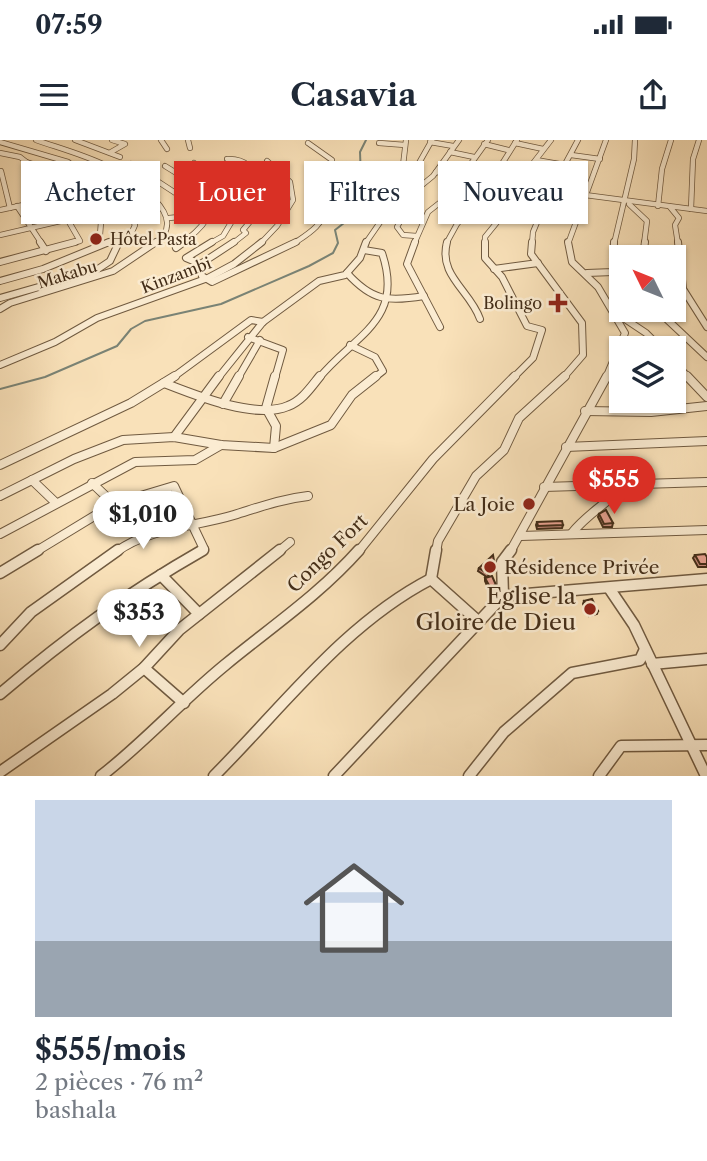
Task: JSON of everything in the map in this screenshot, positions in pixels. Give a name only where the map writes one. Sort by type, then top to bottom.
[{"type":"street","points":[[0,153],[30,140]]},
{"type":"street","points":[[36,140],[107,166],[154,199],[169,218]]},
{"type":"street","points":[[75,140],[120,157]]},
{"type":"street","points":[[111,152],[125,144],[112,140]]},
{"type":"street","points":[[162,140],[167,149]]},
{"type":"street","points":[[188,140],[190,148]]},
{"type":"street","points":[[424,183],[436,172],[459,140]]},
{"type":"street","points":[[542,161],[536,160],[551,140]]},
{"type":"street","points":[[567,161],[578,140]]},
{"type":"street","points":[[588,192],[606,140]]},
{"type":"street","points":[[614,245],[634,159],[635,140]]},
{"type":"street","points":[[658,206],[662,169],[671,140]]},
{"type":"street","points":[[691,209],[693,159],[699,140]]},
{"type":"street","points":[[420,161],[431,141],[474,157]]},
{"type":"street","points":[[501,161],[516,141],[543,149]]},
{"type":"street","points":[[0,142],[68,162],[127,207],[135,227],[114,247],[112,260],[95,271],[0,298]]},
{"type":"street","points":[[379,143],[406,142],[405,161]]},
{"type":"street","points":[[471,161],[486,142],[508,150]]},
{"type":"street","points":[[230,224],[223,236],[186,258],[199,265],[204,279],[212,282],[284,251],[321,220],[325,205],[322,195],[327,185],[324,176],[332,167],[332,160],[308,143]]},
{"type":"street","points":[[0,153],[23,161]]},
{"type":"street","points":[[571,155],[600,159]]},
{"type":"street","points":[[199,265],[220,257],[246,233],[243,230],[258,212],[257,201],[262,186],[259,176],[245,160],[238,157],[227,159]]},
{"type":"street","points":[[165,166],[174,170]]},
{"type":"street","points":[[1,171],[10,208]]},
{"type":"street","name":"Makabu","points":[[0,309],[10,303],[113,271],[163,238],[169,218],[189,216],[192,211],[177,194],[160,183]]},
{"type":"street","name":"Kinzambi","points":[[290,183],[293,194],[290,206]]},
{"type":"street","points":[[588,195],[707,212]]},
{"type":"street","points":[[625,202],[648,221],[645,245]]},
{"type":"street","points":[[438,204],[428,212],[407,264],[440,327]]},
{"type":"street","points":[[0,210],[21,205]]},
{"type":"street","points":[[17,206],[46,251]]},
{"type":"street","points":[[670,207],[679,218],[674,225],[681,289],[691,309],[707,327]]},
{"type":"street","points":[[0,235],[51,224]]},
{"type":"street","points":[[0,262],[80,241],[72,224]]},
{"type":"street","points":[[100,235],[101,224]]},
{"type":"street","points":[[176,248],[190,240],[205,224]]},
{"type":"street","name":"Kinzambi","points":[[0,365],[52,343],[95,318],[117,313],[239,263],[262,243],[276,224]]},
{"type":"street","points":[[173,437],[248,337],[263,322],[319,281],[347,273],[376,224]]},
{"type":"street","points":[[399,224],[397,227],[403,235],[417,236]]},
{"type":"street","points":[[455,224],[444,254],[448,270],[462,292],[470,298],[480,319]]},
{"type":"street","points":[[494,224],[485,237],[485,258],[494,269],[538,263]]},
{"type":"street","points":[[431,579],[438,541],[476,476],[504,450],[507,438],[519,418],[570,372],[583,355],[582,323],[531,254],[538,224]]},
{"type":"street","points":[[576,224],[568,243],[572,261],[587,273],[609,303]]},
{"type":"street","points":[[0,281],[43,269],[112,241],[120,242]]},
{"type":"street","points":[[164,383],[223,404],[266,408],[291,405],[298,401],[350,345],[381,320],[385,298],[383,254],[363,250]]},
{"type":"street","name":"Congo Fort","points":[[101,776],[131,753],[223,666],[312,598],[341,570],[433,459],[533,358],[533,349],[539,345],[541,329],[527,326],[494,269]]},
{"type":"street","points":[[587,273],[609,272]]},
{"type":"street","points":[[347,273],[365,292],[385,298],[424,296]]},
{"type":"street","points":[[0,465],[83,428],[164,383],[251,320],[263,322]]},
{"type":"street","points":[[503,596],[501,564],[521,536],[544,487],[607,376],[625,333],[620,322]]},
{"type":"street","points":[[630,322],[649,336]]},
{"type":"street","points":[[669,322],[707,357]]},
{"type":"street","points":[[248,337],[283,350],[266,408],[276,426],[274,448]]},
{"type":"street","points":[[223,404],[260,340]]},
{"type":"street","points":[[0,496],[112,443],[173,437],[221,445],[274,448],[331,425],[352,395],[383,372],[376,358],[350,345]]},
{"type":"street","points":[[687,375],[707,397]]},
{"type":"street","points":[[585,411],[651,412],[707,406]]},
{"type":"street","points":[[566,447],[707,441]]},
{"type":"street","points":[[0,534],[55,502],[135,462],[195,460],[221,445]]},
{"type":"street","points":[[32,480],[55,502]]},
{"type":"street","points":[[544,487],[624,487],[707,482]]},
{"type":"street","points":[[92,483],[118,503],[143,535]]},
{"type":"street","points":[[0,573],[118,503],[152,490],[174,486],[190,525],[204,549],[76,630],[0,694]]},
{"type":"street","points":[[572,533],[583,519],[600,510],[624,487]]},
{"type":"street","points":[[0,645],[31,612],[133,539],[278,499],[309,496]]},
{"type":"street","points":[[521,536],[707,530]]},
{"type":"street","points":[[0,772],[144,668],[159,649],[290,542]]},
{"type":"street","points":[[161,575],[200,614]]},
{"type":"street","points":[[431,579],[478,621]]},
{"type":"street","points":[[214,776],[261,729],[279,705],[338,648],[398,596],[431,579]]},
{"type":"street","points":[[334,776],[503,596],[707,579]]},
{"type":"street","points":[[609,588],[621,602],[706,776]]},
{"type":"street","points":[[469,776],[504,732],[572,673],[629,664],[640,660],[645,649]]},
{"type":"street","points":[[652,664],[707,659]]},
{"type":"street","points":[[144,668],[184,703]]},
{"type":"street","points":[[599,776],[621,746],[707,745]]},
{"type":"building","points":[[606,510],[613,523],[604,524],[599,514]]},
{"type":"building","points":[[562,521],[563,525],[538,526],[537,522]]},
{"type":"building","points":[[705,554],[707,564],[700,564],[695,555]]},
{"type":"building","name":"Résidence Privée","points":[[493,555],[495,567],[488,574],[479,568]]},
{"type":"building","points":[[492,576],[496,585],[490,587],[485,578]]},
{"type":"building","points":[[592,599],[598,611],[590,613],[584,601]]},
{"type":"waterway","points":[[360,161],[360,152],[366,140]]},
{"type":"waterway","points":[[0,389],[45,377],[117,346],[131,329],[145,321],[221,304],[309,266],[333,253],[338,243],[335,230],[343,224]]},
{"type":"place","name":"Hôtel Pasta","points":[[96,239]]},
{"type":"place","name":"Bolingo","points":[[558,303]]},
{"type":"place","name":"La Joie","points":[[529,504]]},
{"type":"place","name":"Résidence Privée","points":[[490,567]]},
{"type":"place","name":"Eglise la Gloire de Dieu","points":[[590,609]]}]
